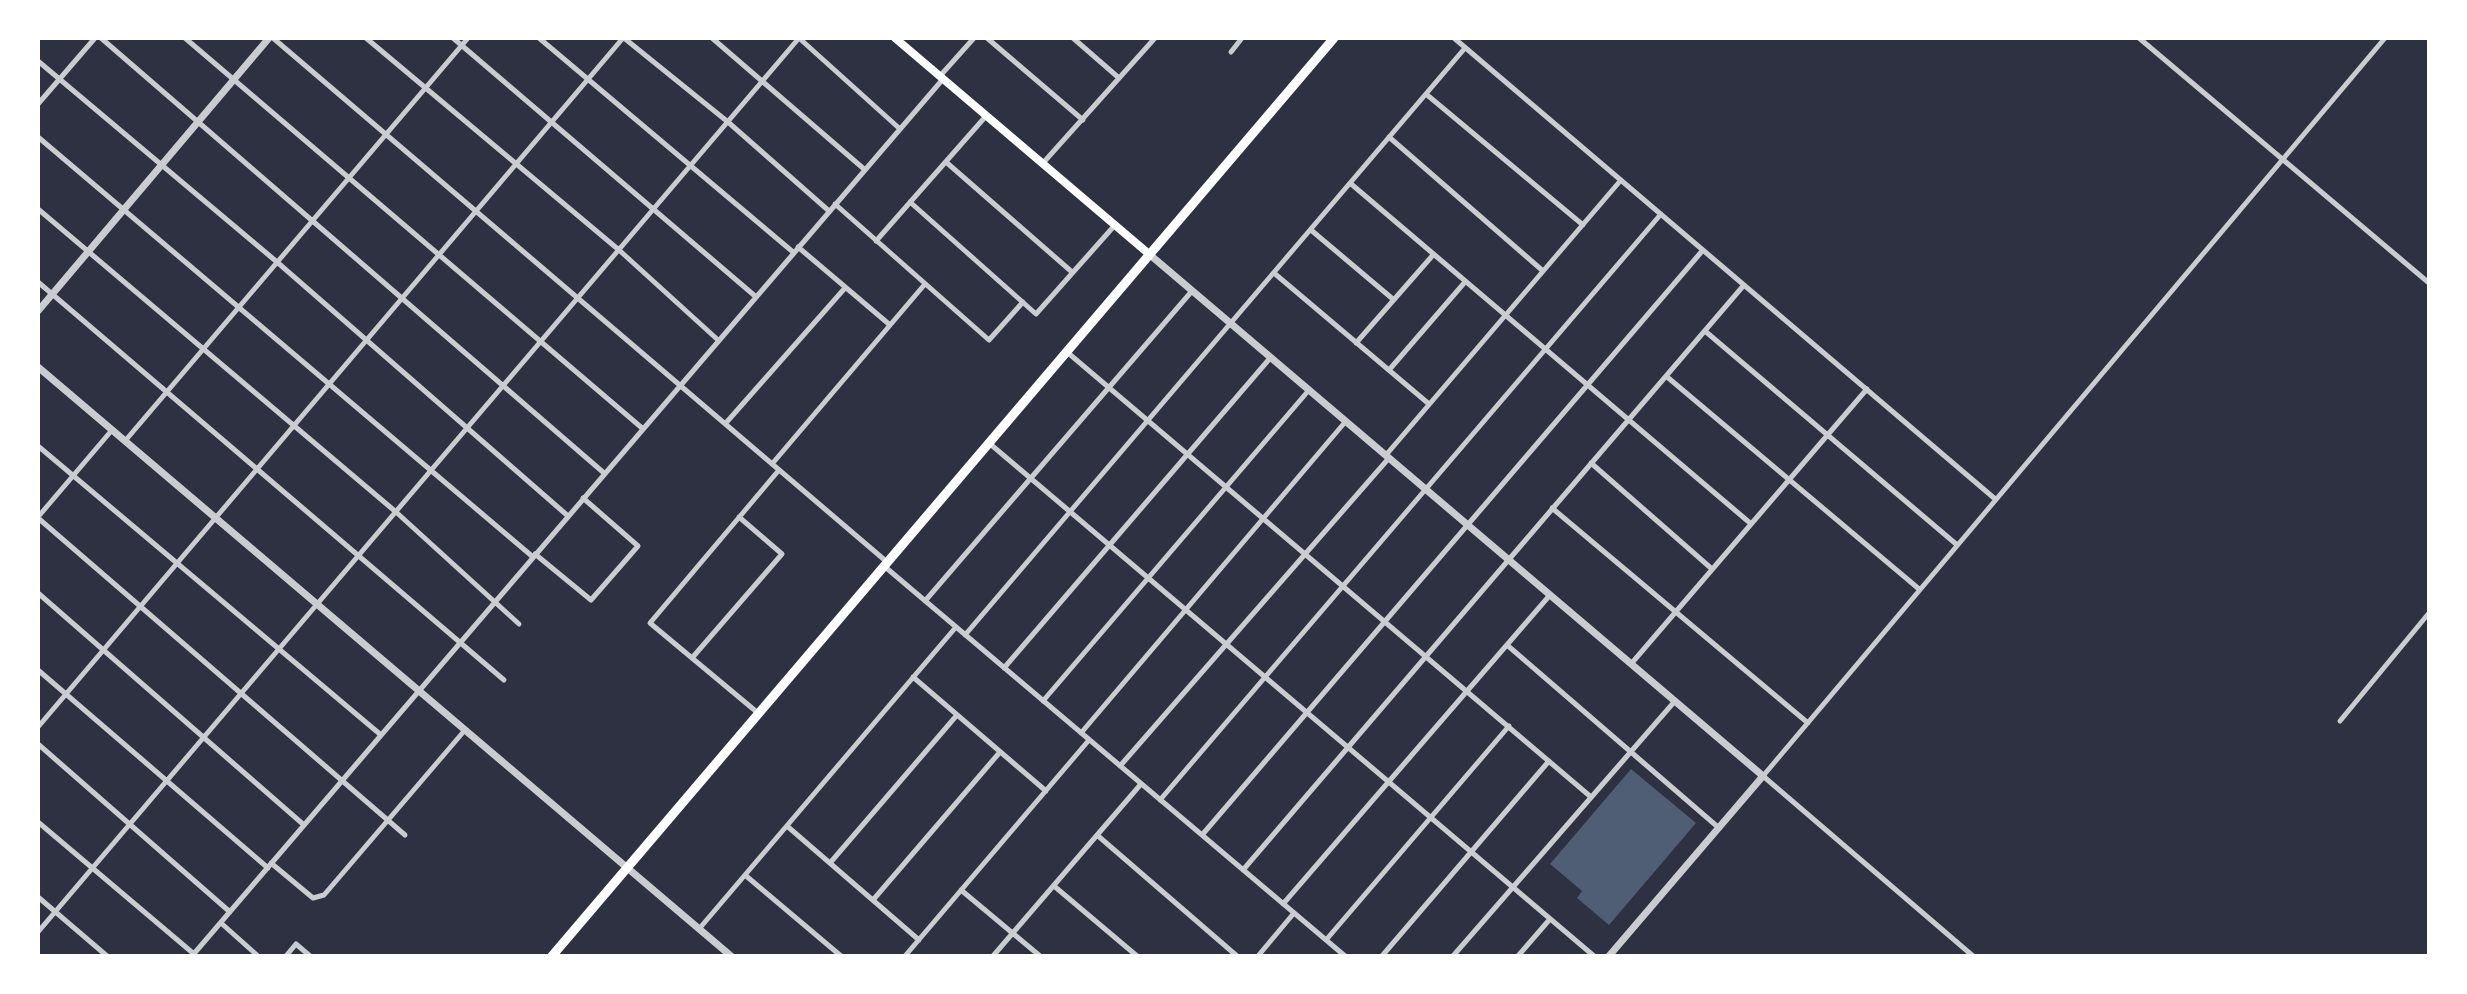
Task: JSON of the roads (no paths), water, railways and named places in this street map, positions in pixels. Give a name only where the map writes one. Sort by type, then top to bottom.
[{"type":"main road","points":[[895,38],[1149,254]]},
{"type":"main road","points":[[552,956],[1334,38]]},
{"type":"street","points":[[38,104],[95,38]]},
{"type":"street","points":[[101,38],[505,384],[604,473]]},
{"type":"street","points":[[185,38],[642,428]]},
{"type":"street","points":[[38,311],[271,38],[779,470],[925,601],[1345,956]]},
{"type":"street","points":[[366,38],[619,250],[718,340]]},
{"type":"street","points":[[453,38],[755,296]]},
{"type":"street","points":[[125,441],[468,38]]},
{"type":"street","points":[[539,38],[690,166],[890,325]]},
{"type":"street","points":[[38,727],[623,38],[728,122],[829,211]]},
{"type":"street","points":[[712,38],[864,169]]},
{"type":"street","points":[[38,932],[799,38],[900,129]]},
{"type":"street","points":[[38,822],[193,955],[900,129],[974,38]]},
{"type":"street","points":[[987,38],[1083,120]]},
{"type":"street","points":[[1073,38],[1119,78]]},
{"type":"street","points":[[1043,163],[1155,38]]},
{"type":"street","points":[[1231,52],[1242,38]]},
{"type":"street","points":[[1454,38],[1994,498]]},
{"type":"street","points":[[2139,38],[2429,283]]},
{"type":"street","points":[[1609,956],[2385,38]]},
{"type":"street","points":[[965,635],[1465,48]]},
{"type":"street","points":[[38,61],[277,262],[568,516]]},
{"type":"street","points":[[1426,94],[1583,225]]},
{"type":"street","points":[[876,241],[986,116]]},
{"type":"street","points":[[38,137],[431,470],[591,600],[638,546],[583,498]]},
{"type":"street","points":[[1389,137],[1543,271]]},
{"type":"street","points":[[946,162],[1072,272]]},
{"type":"street","points":[[1120,766],[1621,180]]},
{"type":"street","points":[[1350,183],[1750,523]]},
{"type":"street","points":[[910,202],[1036,314],[1115,225]]},
{"type":"street","points":[[835,204],[989,340],[1023,302]]},
{"type":"street","points":[[38,209],[396,512],[519,624]]},
{"type":"street","points":[[1160,800],[1661,214]]},
{"type":"street","points":[[1311,230],[1394,300]]},
{"type":"street","points":[[1202,835],[1703,250]]},
{"type":"street","points":[[1149,254],[1973,956]]},
{"type":"street","points":[[1356,343],[1433,255]]},
{"type":"street","points":[[1274,273],[1429,404]]},
{"type":"street","points":[[38,282],[504,680]]},
{"type":"street","points":[[1389,370],[1465,282]]},
{"type":"street","points":[[772,464],[925,284]]},
{"type":"street","points":[[1243,870],[1744,285]]},
{"type":"street","points":[[725,424],[845,288]]},
{"type":"street","points":[[925,601],[1192,291]]},
{"type":"street","points":[[1705,331],[1956,544]]},
{"type":"street","points":[[1066,351],[1591,797]]},
{"type":"street","points":[[1004,668],[1271,357]]},
{"type":"street","points":[[38,367],[731,956]]},
{"type":"street","points":[[1666,376],[1919,589]]},
{"type":"street","points":[[1631,664],[1867,389]]},
{"type":"street","points":[[1043,701],[1309,390]]},
{"type":"street","points":[[1081,733],[1346,421]]},
{"type":"street","points":[[112,430],[38,518],[405,835]]},
{"type":"street","points":[[988,443],[1387,784],[1594,956]]},
{"type":"street","points":[[38,446],[381,735]]},
{"type":"street","points":[[1591,463],[1712,569]]},
{"type":"street","points":[[758,713],[650,623],[779,470]]},
{"type":"street","points":[[1552,508],[1808,723]]},
{"type":"street","points":[[692,658],[782,554],[739,517]]},
{"type":"street","points":[[38,593],[304,825]]},
{"type":"street","points":[[1283,904],[1550,595]]},
{"type":"street","points":[[2340,721],[2429,613]]},
{"type":"street","points":[[699,929],[956,627]]},
{"type":"street","points":[[1507,645],[1719,828]]},
{"type":"street","points":[[38,670],[167,781],[313,898],[324,895],[465,730]]},
{"type":"street","points":[[913,677],[1046,791]]},
{"type":"street","points":[[1453,956],[1675,701]]},
{"type":"street","points":[[830,863],[957,715]]},
{"type":"street","points":[[1326,940],[1509,726]]},
{"type":"street","points":[[905,956],[1089,740]]},
{"type":"street","points":[[38,744],[230,912]]},
{"type":"street","points":[[873,900],[1000,752]]},
{"type":"street","points":[[1382,956],[1549,761]]},
{"type":"street","points":[[993,956],[1141,784]]},
{"type":"street","points":[[787,826],[919,940]]},
{"type":"street","points":[[1097,835],[1237,956]]},
{"type":"street","points":[[745,875],[841,956]]},
{"type":"street","points":[[1054,886],[1137,956]]},
{"type":"street","points":[[961,890],[1040,956]]},
{"type":"street","points":[[38,897],[107,956]]},
{"type":"street","points":[[1258,956],[1294,913]]},
{"type":"street","points":[[1518,956],[1550,919]]},
{"type":"street","points":[[221,923],[258,956]]},
{"type":"street","points":[[286,956],[296,944],[310,956]]},
{"type":"water","points":[[1631,769],[1696,823],[1609,925],[1577,898],[1582,891],[1550,864]]}]
